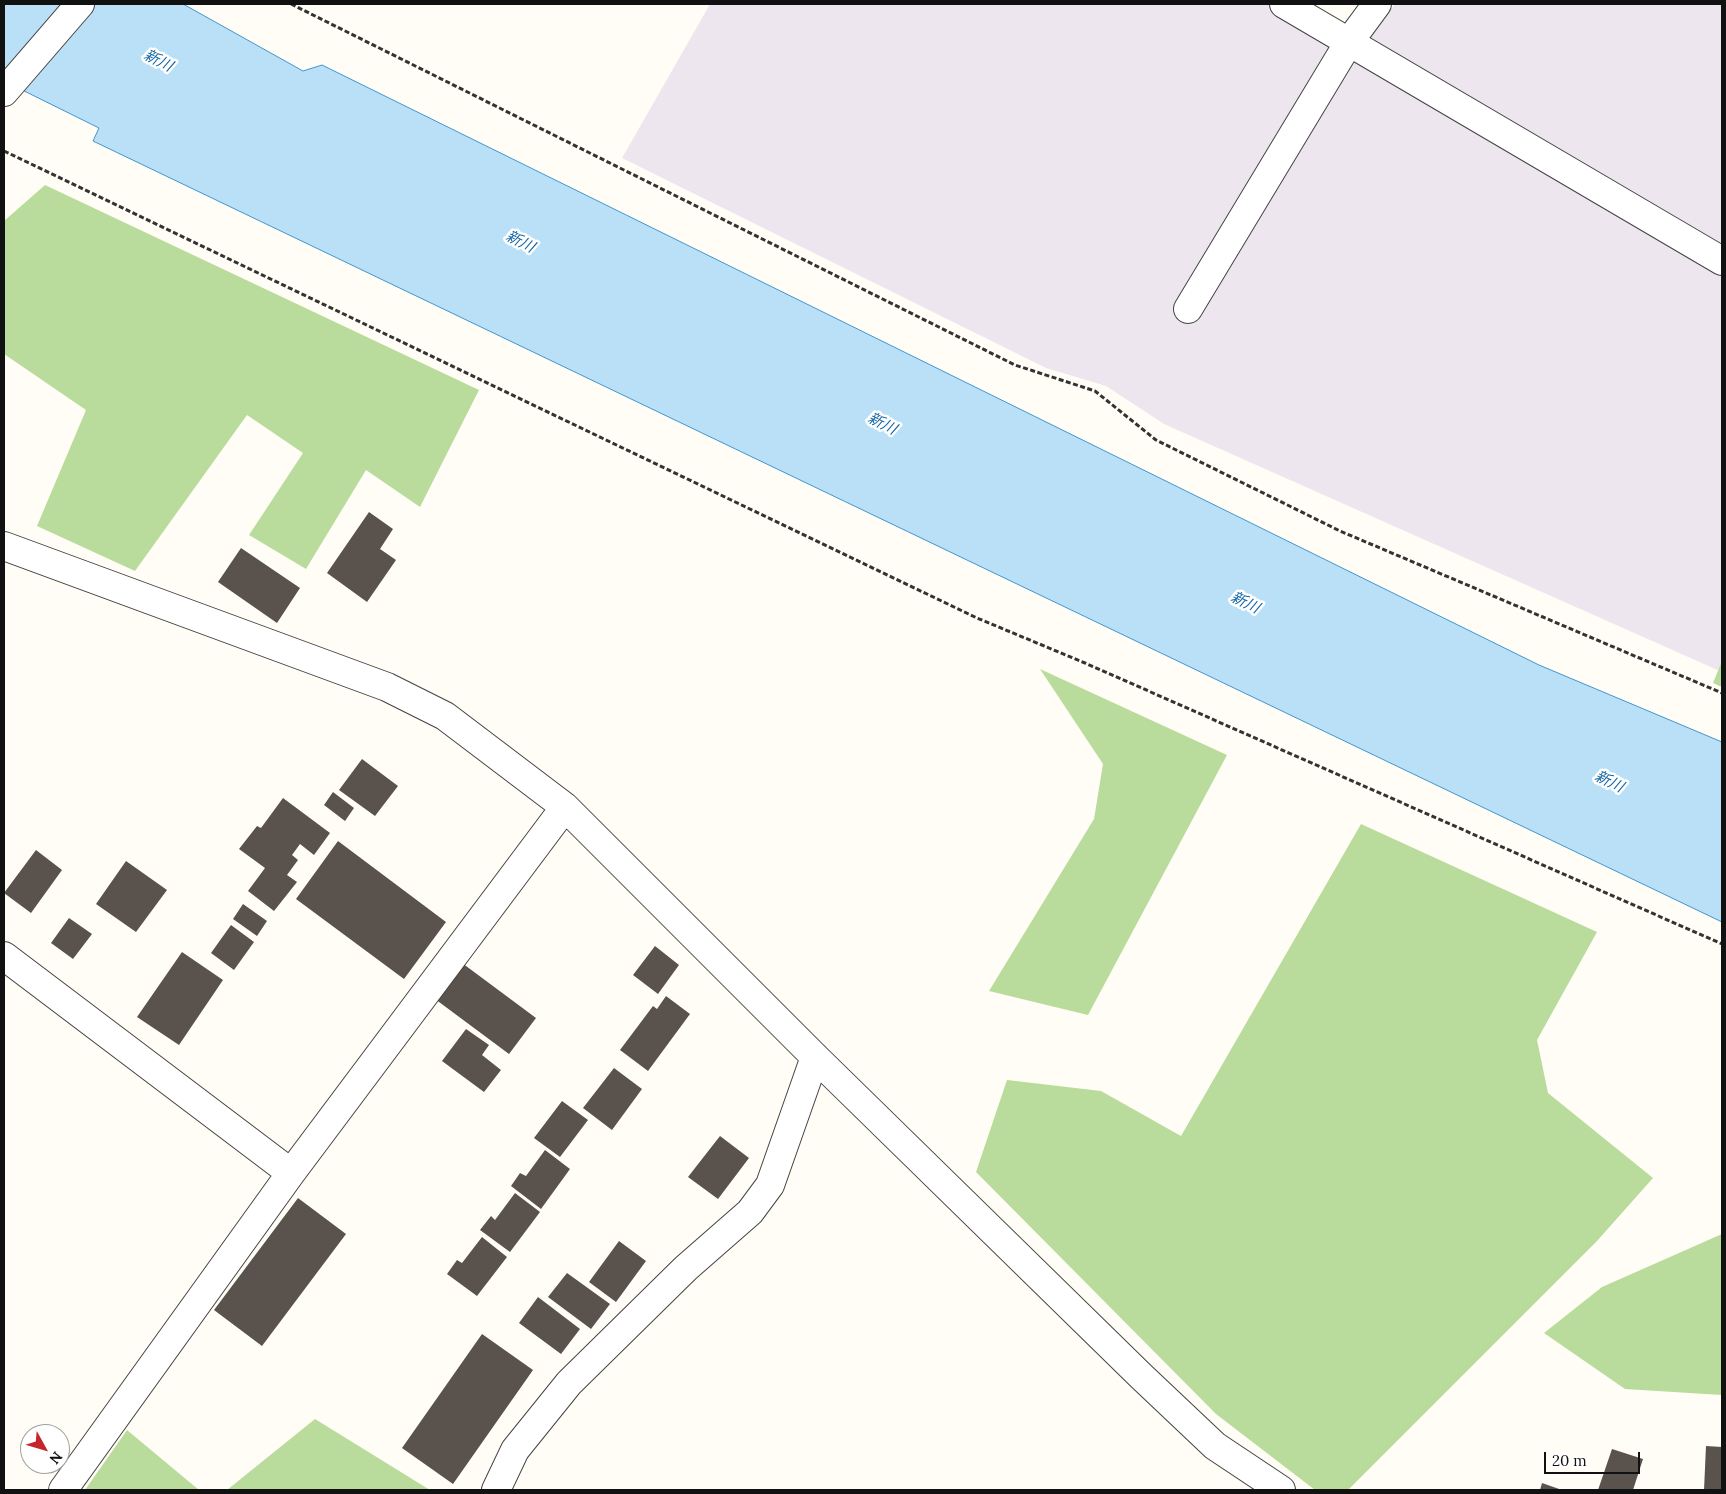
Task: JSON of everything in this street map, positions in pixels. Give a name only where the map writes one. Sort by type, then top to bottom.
[{"type":"street","points":[[4,92],[80,4]]},
{"type":"street","points":[[1284,4],[1722,260]]},
{"type":"street","points":[[1188,309],[1349,42],[1376,4]]},
{"type":"street","points":[[4,546],[387,687],[445,716],[565,807],[815,1057],[1208,1440],[1281,1490]]},
{"type":"street","points":[[63,1490],[291,1174],[565,807]]},
{"type":"street","points":[[4,956],[291,1174]]},
{"type":"street","points":[[496,1490],[515,1450],[569,1383],[686,1268],[750,1212],[770,1185],[815,1057]]},
{"type":"path","points":[[291,4],[1014,365],[1096,391],[1156,440],[1340,531],[1722,693]]},
{"type":"path","points":[[4,151],[977,618],[1085,663],[1722,944]]},
{"type":"shaded area","points":[[710,4],[1269,4],[1358,55],[1395,4],[1722,4],[1722,672],[1164,424],[1106,386],[1046,368],[622,158]]},
{"type":"green space","points":[[45,185],[479,390],[420,507],[366,470],[306,569],[249,535],[303,453],[247,415],[135,571],[37,526],[86,410],[4,354],[4,221]]},
{"type":"green space","points":[[1722,661],[1722,687],[1713,683]]},
{"type":"green space","points":[[1040,669],[1227,755],[1088,1015],[989,991],[1094,819],[1103,764]]},
{"type":"green space","points":[[1361,824],[1597,932],[1537,1040],[1548,1093],[1653,1178],[1597,1241],[1348,1490],[1315,1490],[1216,1414],[976,1172],[1007,1080],[1101,1091],[1181,1136]]},
{"type":"green space","points":[[1722,1234],[1722,1395],[1625,1389],[1544,1333],[1602,1287]]},
{"type":"green space","points":[[315,1419],[430,1490],[227,1490]]},
{"type":"green space","points":[[127,1430],[199,1490],[85,1490]]},
{"type":"water","name":"新川","points":[[4,4],[183,4],[303,71],[322,65],[1539,665],[1722,742],[1722,922],[93,141],[99,128],[4,81]]},
{"type":"building","points":[[369,512],[393,529],[380,549],[396,560],[367,602],[327,573]]},
{"type":"building","points":[[241,548],[300,588],[277,623],[218,582]]},
{"type":"building","points":[[362,759],[398,786],[375,816],[339,790]]},
{"type":"building","points":[[333,792],[354,808],[345,821],[324,805]]},
{"type":"building","points":[[283,798],[330,833],[314,855],[300,844],[292,855],[298,860],[287,875],[297,882],[274,911],[248,891],[265,868],[239,849],[257,826],[261,828]]},
{"type":"building","points":[[338,841],[446,922],[404,979],[296,899]]},
{"type":"building","points":[[36,850],[62,870],[31,913],[4,893]]},
{"type":"building","points":[[126,861],[167,890],[136,932],[96,904]]},
{"type":"building","points":[[243,904],[267,921],[257,936],[233,919]]},
{"type":"building","points":[[69,918],[92,934],[73,959],[51,943]]},
{"type":"building","points":[[231,925],[254,942],[234,970],[211,953]]},
{"type":"building","points":[[655,946],[679,965],[658,994],[633,975]]},
{"type":"building","points":[[182,952],[223,980],[179,1045],[137,1017]]},
{"type":"building","points":[[462,963],[536,1018],[509,1054],[435,999]]},
{"type":"building","points":[[666,996],[690,1014],[648,1071],[620,1050],[653,1006],[657,1009]]},
{"type":"building","points":[[466,1029],[489,1045],[482,1055],[501,1070],[484,1092],[442,1061]]},
{"type":"building","points":[[614,1068],[642,1089],[612,1130],[583,1108]]},
{"type":"building","points":[[562,1101],[588,1120],[560,1157],[534,1138]]},
{"type":"building","points":[[720,1136],[749,1158],[718,1199],[688,1177]]},
{"type":"building","points":[[545,1150],[570,1169],[541,1209],[511,1186],[520,1173],[526,1176]]},
{"type":"building","points":[[515,1193],[540,1212],[510,1252],[480,1230],[491,1216],[495,1220]]},
{"type":"building","points":[[298,1198],[346,1234],[262,1346],[214,1310]]},
{"type":"building","points":[[482,1237],[507,1257],[477,1296],[447,1274],[457,1260],[462,1263]]},
{"type":"building","points":[[619,1241],[646,1261],[616,1302],[589,1282]]},
{"type":"building","points":[[567,1273],[610,1304],[591,1329],[548,1297]]},
{"type":"building","points":[[538,1297],[580,1329],[561,1354],[519,1323]]},
{"type":"building","points":[[482,1334],[533,1370],[453,1484],[402,1448]]},
{"type":"building","points":[[1706,1446],[1722,1447],[1722,1490],[1704,1490]]},
{"type":"building","points":[[1612,1449],[1643,1459],[1633,1490],[1598,1490]]},
{"type":"building","points":[[1542,1483],[1562,1490],[1540,1490]]}]
